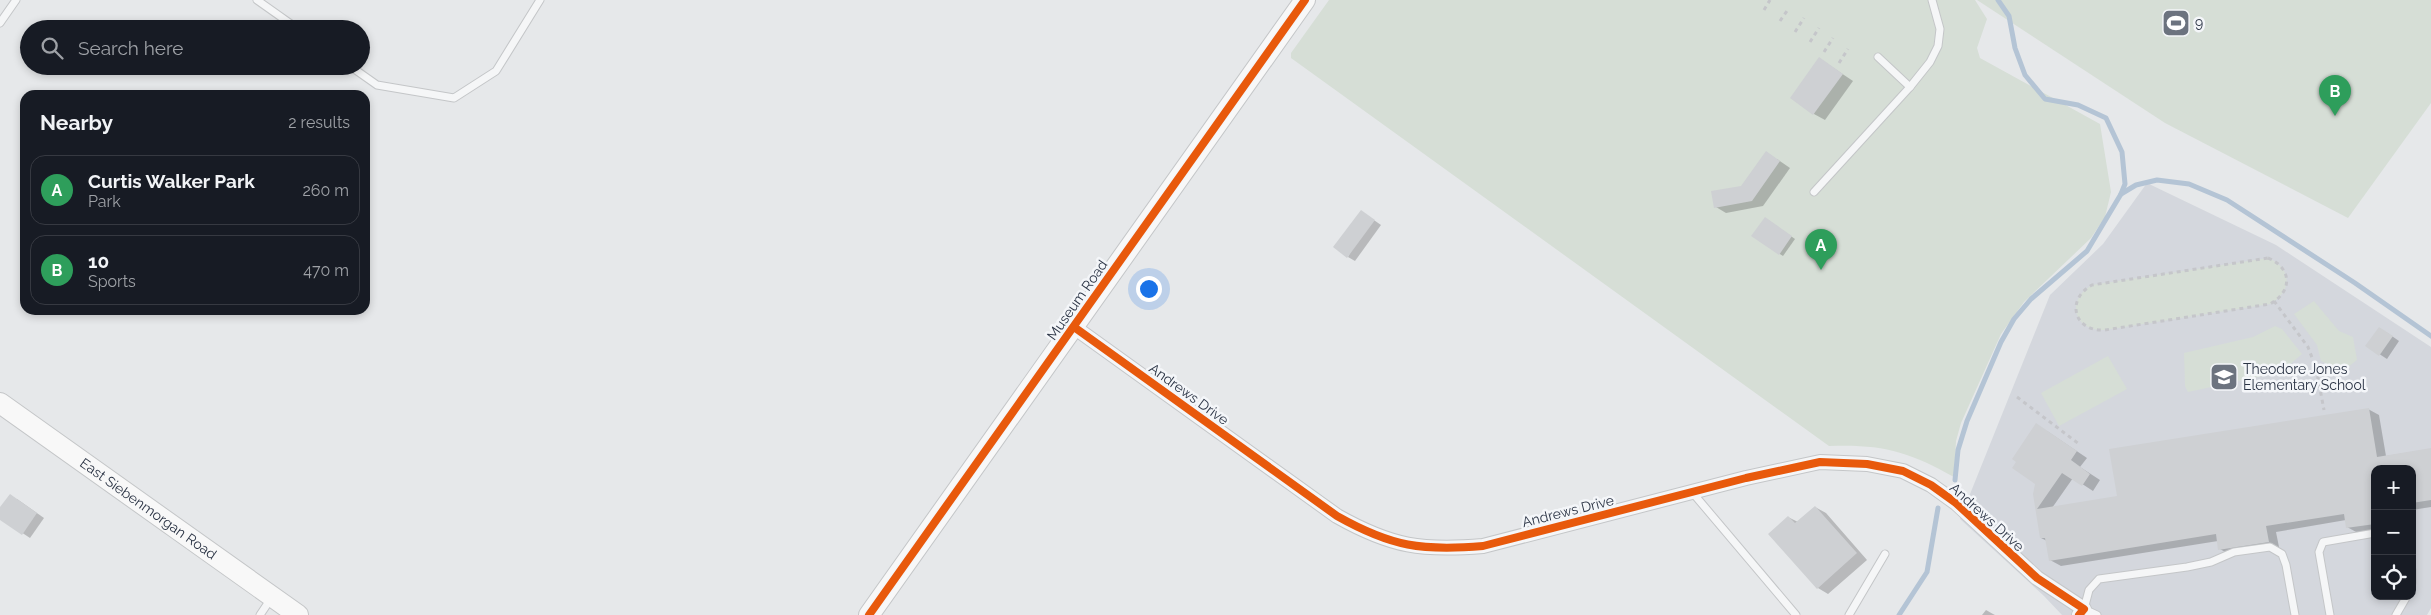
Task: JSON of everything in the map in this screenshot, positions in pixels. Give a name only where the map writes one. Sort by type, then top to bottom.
[{"type":"street","name":"Museum Road","points":[[869,615],[1305,0]]},
{"type":"street","name":"Andrews Drive","points":[[1074,326],[1337,516],[1360,529],[1401,545],[1443,550],[1483,546],[1692,492],[1820,462],[1867,464],[1903,471],[1931,485],[1956,504],[2037,578],[2082,612]]},
{"type":"street","name":"East Siebenmorgan Road","points":[[0,403],[298,615]]},
{"type":"lane","points":[[0,23],[16,0]]},
{"type":"lane","points":[[257,0],[285,20]]},
{"type":"lane","points":[[363,75],[377,85],[454,98],[496,72],[540,0]]},
{"type":"lane","points":[[1814,192],[1910,87],[1930,62],[1938,46],[1939,20],[1932,0]]},
{"type":"lane","points":[[1878,57],[1910,87]]},
{"type":"lane","points":[[1692,492],[1796,615]]},
{"type":"lane","points":[[2330,615],[2319,552],[2323,542],[2371,534]]},
{"type":"lane","points":[[2097,615],[2082,612],[2089,590],[2099,579],[2210,562],[2234,552],[2270,547],[2282,554],[2286,565],[2295,615]]},
{"type":"lane","points":[[1849,615],[1885,554]]},
{"type":"lane","points":[[260,615],[272,597]]},
{"type":"lane","points":[[2396,615],[2405,600]]},
{"type":"path","points":[[1764,10],[1770,0]]},
{"type":"path","points":[[1780,21],[1790,8]]},
{"type":"path","points":[[1795,32],[1804,18]]},
{"type":"path","points":[[1810,42],[1819,28]]},
{"type":"path","points":[[1824,52],[1833,38]]},
{"type":"path","points":[[1839,63],[1848,49]]},
{"type":"path","points":[[2268,258],[2277,262],[2284,269],[2287,279],[2285,290],[2274,301],[2100,331],[2085,326],[2078,318],[2076,308],[2078,298],[2084,290],[2092,285],[2268,258]]},
{"type":"path","points":[[2274,301],[2308,347],[2316,368],[2324,410]]},
{"type":"path","points":[[2017,397],[2079,444]]},
{"type":"shaded area","points":[[1329,0],[1975,0],[1987,19],[1977,48],[1980,58],[2100,124],[2111,192],[2105,217],[2091,238],[2024,302],[2001,334],[1961,423],[1956,441],[1954,477],[1922,461],[1894,451],[1864,446],[1829,446],[1291,58],[1291,53]]},
{"type":"shaded area","points":[[1977,0],[2431,0],[2431,103],[2348,218],[2165,123]]},
{"type":"shaded area","name":"Theodore Jones Elementary School","points":[[2147,183],[2276,245],[2431,347],[2431,608],[2427,615],[2062,615],[1960,519],[2050,295],[2103,244]]},
{"type":"shaded area","points":[[2268,258],[2282,268],[2287,280],[2283,293],[2270,304],[2105,330],[2086,326],[2080,321],[2077,314],[2076,306],[2078,299],[2092,285]]},
{"type":"shaded area","points":[[2314,301],[2339,331],[2353,337],[2357,360],[2343,371],[2321,361],[2317,345],[2294,314]]},
{"type":"shaded area","points":[[2275,326],[2282,329],[2302,354],[2281,372],[2188,392],[2185,386],[2184,353],[2253,337]]},
{"type":"shaded area","points":[[2108,356],[2127,389],[2059,426],[2041,393]]},
{"type":"building","points":[[1819,57],[1843,74],[1813,115],[1790,98]]},
{"type":"building","points":[[1766,151],[1780,161],[1752,201],[1714,208],[1711,191],[1741,186]]},
{"type":"building","points":[[1361,210],[1375,220],[1347,258],[1333,247]]},
{"type":"building","points":[[1765,217],[1792,236],[1779,255],[1751,236]]},
{"type":"building","points":[[2379,327],[2393,336],[2379,356],[2365,346]]},
{"type":"building","points":[[2369,408],[2377,457],[2431,448],[2431,500],[2416,502],[2416,465],[2371,465],[2371,525],[2346,528],[2344,514],[2266,526],[2269,542],[2218,550],[2216,534],[2049,561],[2045,538],[2040,538],[2033,494],[2035,484],[2012,468],[2016,462],[2012,459],[2036,423],[2077,451],[2071,460],[2090,474],[2082,486],[2062,473],[2037,509],[2117,496],[2109,449]]},
{"type":"building","points":[[10,494],[37,513],[22,535],[0,520],[0,507]]},
{"type":"building","points":[[1815,506],[1857,553],[1817,589],[1768,534],[1788,516],[1795,523]]},
{"type":"waterway","points":[[1998,0],[2009,16],[2015,48],[2025,75],[2045,99],[2078,105],[2106,118],[2122,152],[2125,184],[2121,194]]},
{"type":"waterway","points":[[1955,480],[1958,450],[1967,421],[2001,342],[2014,319],[2031,299],[2087,251],[2121,194],[2136,185],[2157,180],[2189,184],[2227,200],[2355,283],[2431,336]]},
{"type":"waterway","points":[[1899,615],[1927,572],[1938,508]]},
{"type":"cycle path","points":[[869,615],[1305,0]]},
{"type":"cycle path","points":[[1074,327],[1337,516],[1391,540],[1424,547],[1483,546],[1746,478],[1820,462],[1867,464],[1903,471],[1931,485],[1956,503],[2037,578],[2084,609],[2079,615]]},
{"type":"place","name":"9","points":[[2176,23]]},
{"type":"place","name":"10","points":[[2335,116]]},
{"type":"place","name":"Curtis Walker Park","points":[[1821,270]]},
{"type":"place","name":"Theodore Jones Elementary School","points":[[2224,377]]}]
